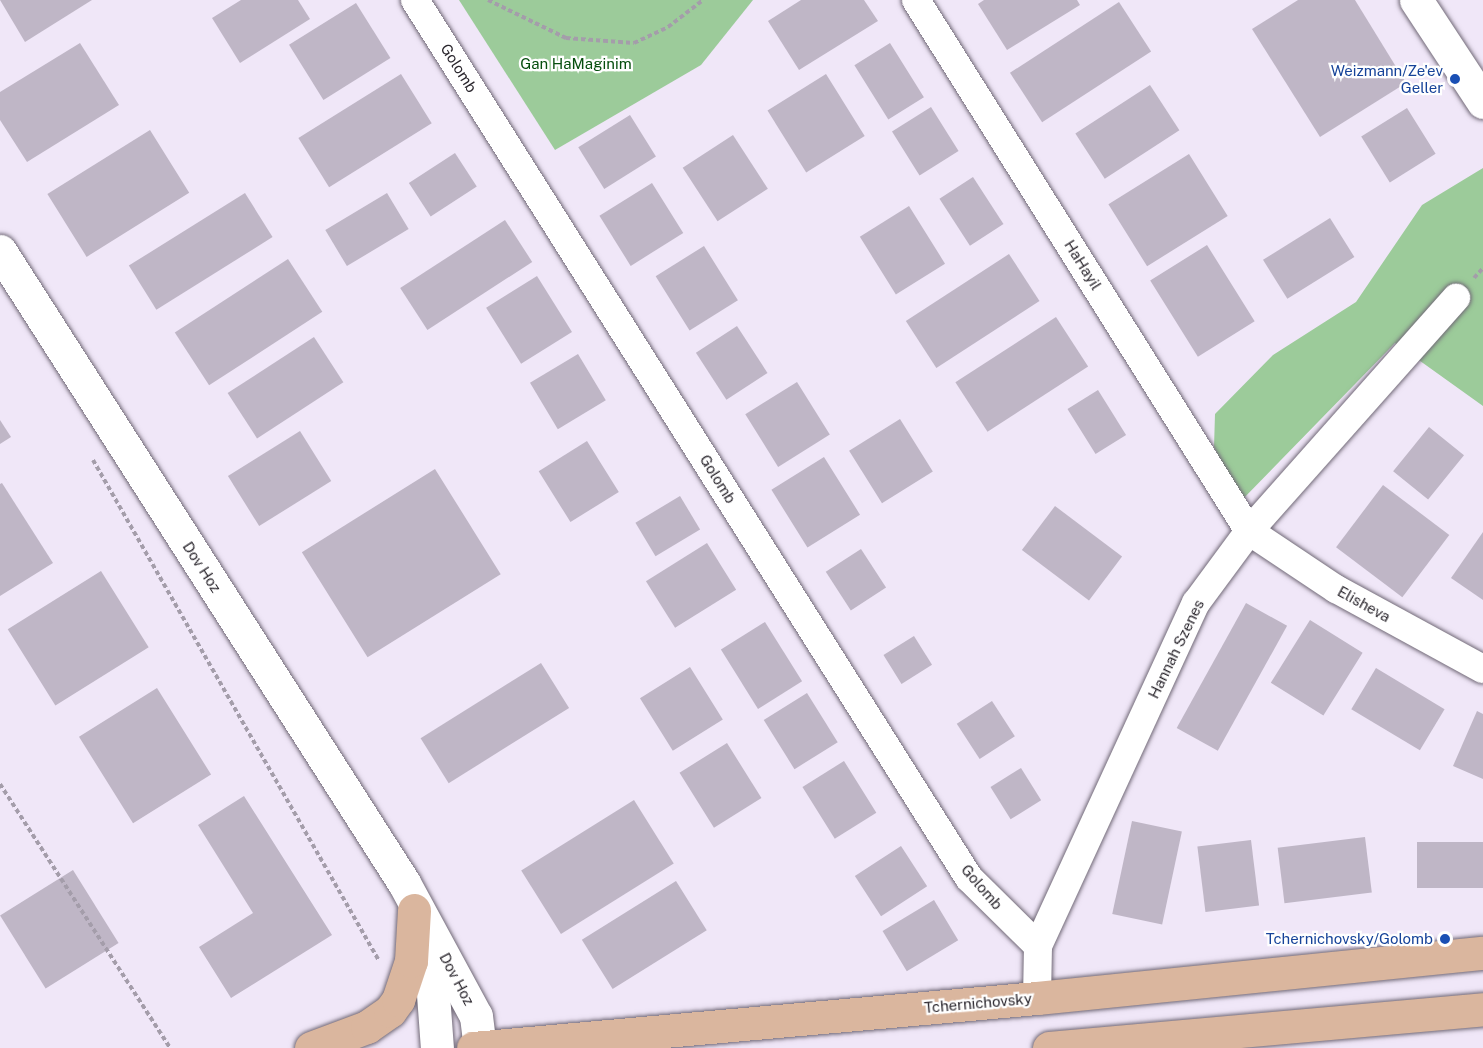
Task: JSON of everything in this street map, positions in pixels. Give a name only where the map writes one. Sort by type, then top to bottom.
[{"type":"main road","points":[[311,1048],[367,1027],[390,1011],[398,1000],[411,961],[409,896]]},
{"type":"main road","name":"Tchernichovsky","points":[[473,1048],[1037,998],[1483,953]]},
{"type":"main road","points":[[1050,1048],[1483,1009]]},
{"type":"street","name":"Golomb","points":[[415,0],[969,878],[1038,946]]},
{"type":"street","name":"HaHayil","points":[[916,0],[1249,531]]},
{"type":"street","points":[[1416,0],[1483,102]]},
{"type":"street","name":"Dov Hoz","points":[[0,251],[409,896],[476,1016],[480,1048]]},
{"type":"street","name":"Hannah Szenes","points":[[1037,998],[1038,946],[1196,603],[1249,531],[1456,298]]},
{"type":"street","name":"Elisheva","points":[[1249,531],[1336,589],[1483,669]]},
{"type":"street","name":"Dov Hoz","points":[[409,896],[431,967],[437,1048]]},
{"type":"path","points":[[488,0],[566,38],[634,43],[668,27],[703,0]]},
{"type":"path","points":[[88,452],[365,933],[398,1000]]},
{"type":"path","points":[[0,784],[170,1048]]},
{"type":"green space","name":"Gan HaMaginim","points":[[459,0],[753,0],[701,65],[555,150]]},
{"type":"green space","points":[[1483,168],[1483,406],[1395,343],[1241,501],[1214,447],[1215,414],[1273,355],[1356,302],[1422,205]]},
{"type":"building","points":[[0,0],[92,0],[25,42]]},
{"type":"building","points":[[241,0],[298,0],[310,19],[240,63],[212,18]]},
{"type":"building","points":[[801,0],[864,0],[878,21],[799,70],[768,21]]},
{"type":"building","points":[[984,0],[1077,0],[1080,5],[1007,50],[978,4]]},
{"type":"building","points":[[1298,0],[1355,0],[1406,83],[1320,137],[1252,29]]},
{"type":"building","points":[[1119,2],[1151,51],[1042,122],[1010,73]]},
{"type":"building","points":[[356,3],[390,58],[323,100],[289,45]]},
{"type":"building","points":[[80,43],[119,105],[27,162],[0,120],[0,92]]},
{"type":"building","points":[[890,43],[924,97],[888,120],[854,65]]},
{"type":"building","points":[[401,74],[432,123],[329,187],[298,138]]},
{"type":"building","points":[[826,74],[865,136],[806,172],[767,111]]},
{"type":"building","points":[[1150,85],[1179,130],[1105,179],[1075,133]]},
{"type":"building","points":[[931,107],[959,151],[920,175],[892,131]]},
{"type":"building","points":[[1407,108],[1436,154],[1390,182],[1361,137]]},
{"type":"building","points":[[630,115],[656,157],[604,189],[578,147]]},
{"type":"building","points":[[150,130],[189,193],[87,257],[47,194]]},
{"type":"building","points":[[733,135],[768,189],[718,221],[683,168]]},
{"type":"building","points":[[455,153],[477,187],[431,217],[409,183]]},
{"type":"building","points":[[1189,154],[1228,216],[1147,266],[1108,204]]},
{"type":"building","points":[[973,177],[1003,224],[970,246],[939,199]]},
{"type":"building","points":[[652,183],[683,233],[631,266],[599,216]]},
{"type":"building","points":[[245,193],[273,237],[156,310],[129,266]]},
{"type":"building","points":[[387,193],[409,229],[347,266],[325,230]]},
{"type":"building","points":[[909,206],[945,264],[896,294],[860,237]]},
{"type":"building","points":[[1330,218],[1354,257],[1287,299],[1263,260]]},
{"type":"building","points":[[505,220],[532,262],[427,330],[400,288]]},
{"type":"building","points":[[1207,245],[1255,321],[1198,357],[1150,281]]},
{"type":"building","points":[[704,246],[738,300],[690,330],[656,276]]},
{"type":"building","points":[[1009,254],[1039,301],[936,368],[906,321]]},
{"type":"building","points":[[288,259],[322,312],[209,385],[175,333]]},
{"type":"building","points":[[537,276],[572,332],[521,364],[486,308]]},
{"type":"building","points":[[1056,317],[1088,366],[987,432],[955,382]]},
{"type":"building","points":[[737,326],[767,373],[726,400],[696,353]]},
{"type":"building","points":[[314,337],[343,382],[257,438],[228,393]]},
{"type":"building","points":[[578,354],[606,400],[558,429],[530,383]]},
{"type":"building","points":[[797,382],[830,435],[778,467],[745,414]]},
{"type":"building","points":[[1098,390],[1126,435],[1096,454],[1067,409]]},
{"type":"building","points":[[900,419],[933,472],[882,503],[849,451]]},
{"type":"building","points":[[0,420],[11,437],[0,444]]},
{"type":"building","points":[[1429,427],[1464,455],[1428,500],[1393,471]]},
{"type":"building","points":[[300,431],[331,481],[259,526],[228,476]]},
{"type":"building","points":[[587,441],[619,492],[570,522],[539,471]]},
{"type":"building","points":[[824,457],[860,515],[807,548],[771,490]]},
{"type":"building","points":[[435,469],[501,574],[368,657],[302,552]]},
{"type":"building","points":[[2,483],[53,563],[0,596],[0,484]]},
{"type":"building","points":[[1383,485],[1449,535],[1402,597],[1336,547]]},
{"type":"building","points":[[680,496],[700,529],[656,556],[635,523]]},
{"type":"building","points":[[1055,506],[1122,557],[1089,600],[1022,550]]},
{"type":"building","points":[[1483,532],[1483,600],[1451,578]]},
{"type":"building","points":[[707,543],[736,590],[675,628],[646,581]]},
{"type":"building","points":[[861,549],[886,588],[851,610],[826,572]]},
{"type":"building","points":[[101,571],[149,647],[55,706],[8,629]]},
{"type":"building","points":[[1246,603],[1287,626],[1218,751],[1177,728]]},
{"type":"building","points":[[1310,620],[1363,653],[1323,716],[1271,683]]},
{"type":"building","points":[[765,622],[802,681],[758,709],[721,650]]},
{"type":"building","points":[[914,636],[932,665],[901,684],[883,655]]},
{"type":"building","points":[[541,663],[569,708],[449,783],[421,738]]},
{"type":"building","points":[[690,667],[723,720],[673,751],[640,698]]},
{"type":"building","points":[[1376,668],[1445,709],[1420,750],[1351,709]]},
{"type":"building","points":[[157,688],[211,775],[133,823],[79,737]]},
{"type":"building","points":[[807,693],[838,742],[794,769],[764,720]]},
{"type":"building","points":[[992,701],[1015,736],[980,759],[957,724]]},
{"type":"building","points":[[1477,711],[1483,714],[1483,779],[1453,766]]},
{"type":"building","points":[[727,743],[761,798],[714,828],[680,773]]},
{"type":"building","points":[[844,761],[876,813],[835,839],[802,787]]},
{"type":"building","points":[[1021,768],[1041,800],[1011,819],[990,787]]},
{"type":"building","points":[[244,796],[332,935],[231,998],[199,947],[253,913],[198,825]]},
{"type":"building","points":[[634,800],[674,864],[561,934],[521,870]]},
{"type":"building","points":[[1132,821],[1182,832],[1162,925],[1112,914]]},
{"type":"building","points":[[1365,837],[1372,893],[1284,903],[1278,848]]},
{"type":"building","points":[[1251,840],[1259,906],[1205,912],[1197,847]]},
{"type":"building","points":[[1417,842],[1483,842],[1483,888],[1417,888]]},
{"type":"building","points":[[901,846],[927,886],[881,916],[855,876]]},
{"type":"building","points":[[73,870],[119,943],[46,989],[0,916]]},
{"type":"building","points":[[676,881],[707,930],[613,989],[582,940]]},
{"type":"building","points":[[934,900],[958,940],[907,971],[883,931]]},
{"type":"place","name":"Weizmann/Ze'ev Geller","points":[[1455,79]]},
{"type":"place","name":"Tchernichovsky/Golomb","points":[[1445,939]]}]
